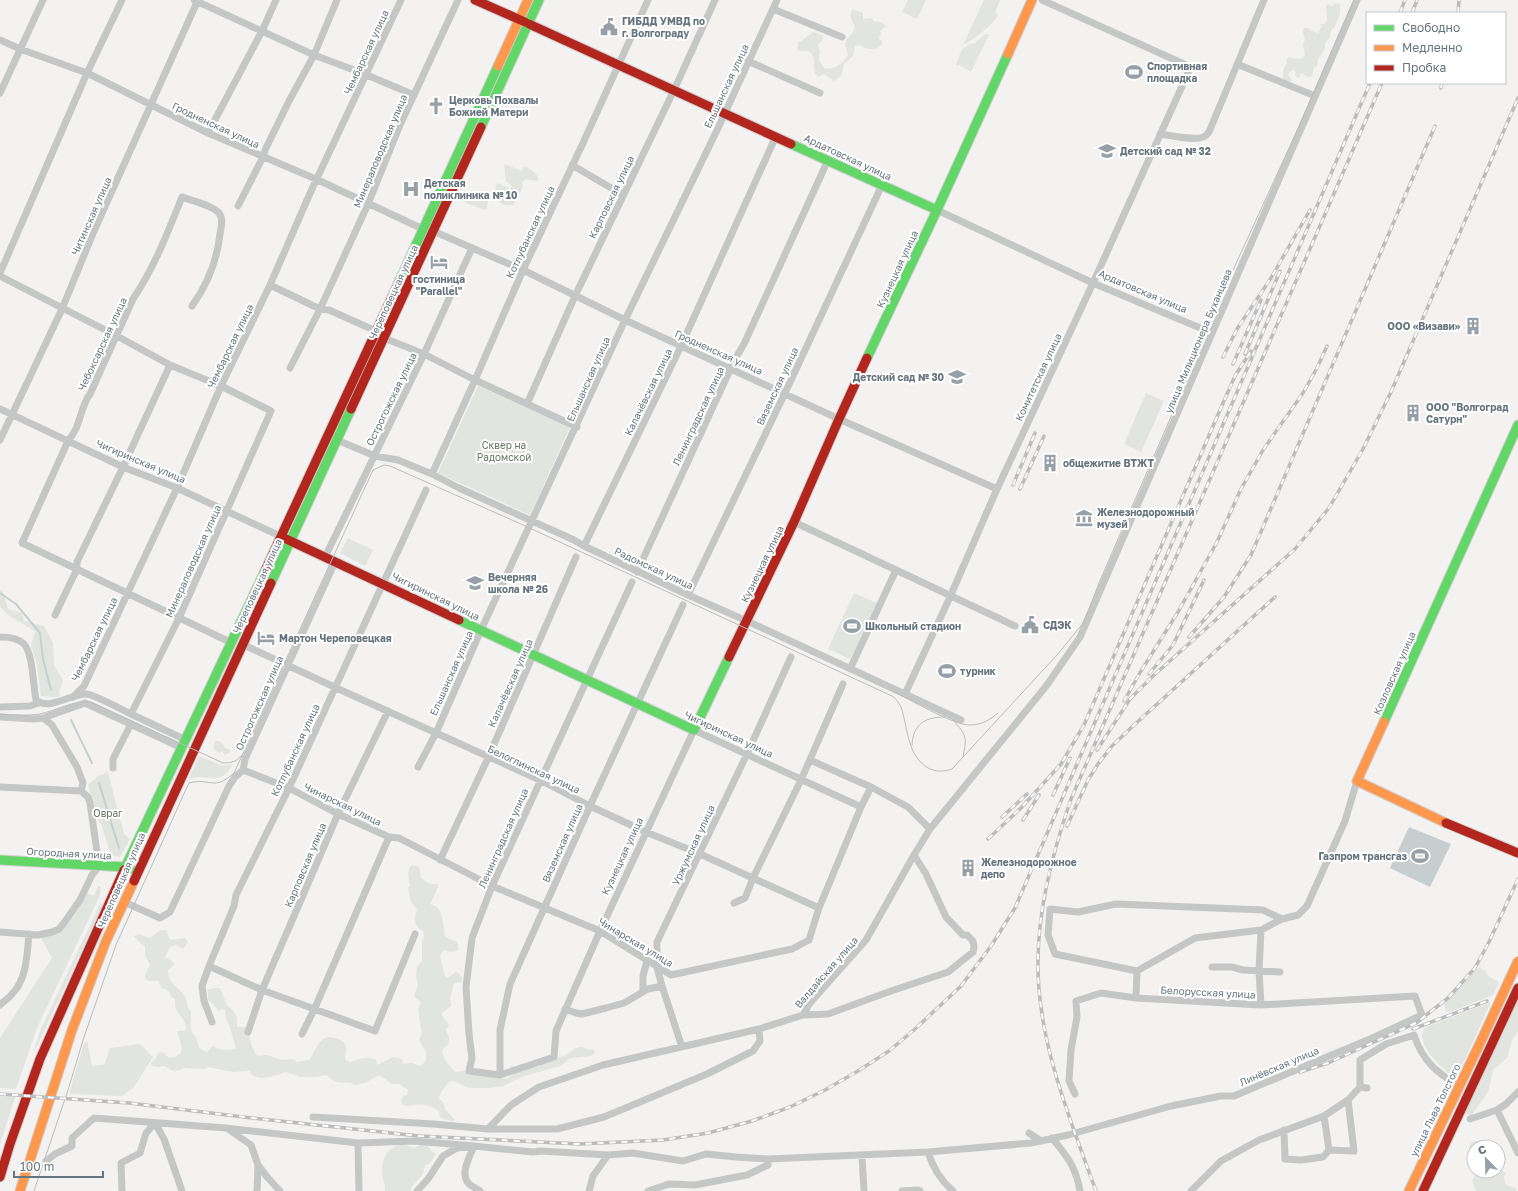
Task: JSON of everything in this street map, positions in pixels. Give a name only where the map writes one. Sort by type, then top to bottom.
[{"type":"main road","name":"Ардатовская улица","points":[[475,0],[937,210]]},
{"type":"main road","name":"Череповецкая улица","points":[[0,1177],[10,1144],[43,1052],[126,868],[232,643],[528,0]]},
{"type":"main road","name":"Череповецкая улица","points":[[23,1190],[78,1015],[106,941],[539,0]]},
{"type":"main road","name":"Кузнецкая улица","points":[[694,730],[794,522],[839,419],[937,210],[1032,0]]},
{"type":"main road","name":"Козловская улица","points":[[1357,781],[1518,425]]},
{"type":"main road","name":"Чигиринская улица","points":[[280,536],[694,730]]},
{"type":"main road","points":[[1357,781],[1436,819],[1518,854]]},
{"type":"main road","name":"Огородная улица","points":[[0,860],[126,868],[137,872]]},
{"type":"main road","name":"улица Льва Толстого","points":[[1409,1191],[1518,961]]},
{"type":"main road","points":[[1422,1191],[1518,988]]},
{"type":"main road","points":[[43,1052],[50,1049],[56,1050],[60,1055],[59,1073]]},
{"type":"street","points":[[0,93],[43,0]]},
{"type":"street","points":[[0,273],[87,73],[122,0]]},
{"type":"street","points":[[208,133],[262,31],[276,0]]},
{"type":"street","points":[[238,206],[314,55],[337,0]]},
{"type":"street","name":"Чембарская улица","points":[[73,697],[84,686],[177,488],[221,386],[270,285],[401,0]]},
{"type":"street","name":"Минераловодская улица","points":[[290,368],[320,309],[368,204],[414,95],[458,0]]},
{"type":"street","name":"Котлубанская улица","points":[[432,474],[523,270],[648,0]]},
{"type":"street","name":"Карповская улица","points":[[527,404],[575,296],[674,90],[715,0]]},
{"type":"street","name":"Ельшанская улица","points":[[418,767],[436,732],[481,630],[577,427],[625,320],[777,0]]},
{"type":"street","name":"Комитетская улица","points":[[905,694],[950,597],[997,489],[1093,283],[1188,73],[1184,64],[1042,0]]},
{"type":"street","points":[[1160,134],[1200,138],[1209,132],[1264,0]]},
{"type":"street","name":"улица Милиционера Буханцева","points":[[1048,684],[1080,637],[1357,0]]},
{"type":"street","points":[[196,1],[314,55],[414,95]]},
{"type":"street","name":"Читинская улица","points":[[0,440],[62,308],[94,231],[196,1]]},
{"type":"street","points":[[773,9],[842,37]]},
{"type":"street","name":"Гродненская улица","points":[[0,40],[20,49],[87,73],[208,133],[318,180],[423,229]]},
{"type":"street","points":[[748,61],[820,93]]},
{"type":"street","points":[[1237,64],[1315,96]]},
{"type":"street","name":"Калачёвская улица","points":[[584,546],[681,346],[776,136]]},
{"type":"street","name":"Ленинградская улица","points":[[637,572],[828,160]]},
{"type":"street","points":[[572,165],[623,195]]},
{"type":"street","name":"Вяземская улица","points":[[688,595],[785,393],[882,185]]},
{"type":"street","name":"Чебоксарская улица","points":[[77,569],[22,542],[68,441],[73,436],[85,407],[85,400],[90,394],[133,299],[142,286],[166,237],[182,197],[214,209],[220,214],[222,221],[218,253],[202,292],[192,306]]},
{"type":"street","name":"Ардатовская улица","points":[[937,210],[1093,283],[1212,333]]},
{"type":"street","name":"Гродненская улица","points":[[433,231],[523,270],[625,320],[839,419],[997,489]]},
{"type":"street","name":"Острогожская улица","points":[[325,557],[424,354],[472,248]]},
{"type":"street","points":[[0,276],[170,365],[221,386]]},
{"type":"street","points":[[270,285],[320,309],[329,310],[376,331]]},
{"type":"street","points":[[384,338],[424,354],[475,380],[577,427]]},
{"type":"street","points":[[55,615],[77,569],[77,562],[170,365]]},
{"type":"street","name":"Минераловодская улица","points":[[133,715],[179,618],[271,411],[221,386]]},
{"type":"street","name":"Чигиринская улица","points":[[0,409],[123,467],[177,488],[280,536]]},
{"type":"street","name":"Радомская улица","points":[[337,440],[374,456],[398,460],[432,474],[459,488],[574,540],[637,572],[961,720]]},
{"type":"street","name":"Котлубанская улица","points":[[212,1022],[204,1001],[202,986],[234,906],[236,895],[289,788],[334,687],[426,490]]},
{"type":"street","points":[[794,522],[950,597],[1015,626]]},
{"type":"street","name":"Калачёвская улица","points":[[440,860],[488,758],[576,557]]},
{"type":"street","name":"Острогожская улица","points":[[124,902],[160,918],[170,912],[229,786],[235,777],[243,770],[245,759],[335,562]]},
{"type":"street","points":[[77,569],[232,643]]},
{"type":"street","points":[[850,669],[896,570]]},
{"type":"street","name":"Ленинградская улица","points":[[469,1071],[472,1058],[466,987],[472,938],[492,886],[632,582]]},
{"type":"street","name":"Вяземская улица","points":[[500,1075],[500,1030],[510,984],[683,605]]},
{"type":"street","points":[[0,637],[17,639],[25,645],[31,662],[36,700],[39,703]]},
{"type":"street","name":"Белоглинская улица","points":[[242,644],[436,732],[488,758],[540,780],[590,806],[646,832],[700,854],[819,908]]},
{"type":"street","name":"Уржумская улица","points":[[682,1047],[657,967],[657,942],[700,854],[791,657]]},
{"type":"street","points":[[734,903],[745,898],[753,878],[801,780],[843,684]]},
{"type":"street","name":"Валдайская улица","points":[[488,1129],[511,1105],[539,1087],[603,1065],[758,1029],[803,1016],[810,1002],[866,940],[930,829],[1048,684]]},
{"type":"street","points":[[0,707],[30,706],[39,703],[47,705],[87,694],[133,715],[184,744]]},
{"type":"street","points":[[0,717],[34,719],[43,718],[85,703],[132,724],[184,744]]},
{"type":"street","points":[[52,726],[55,716],[60,711]]},
{"type":"street","name":"Карповская улица","points":[[248,1032],[262,990],[338,814],[388,711]]},
{"type":"street","points":[[43,718],[52,726],[72,756],[82,777],[83,783],[81,791]]},
{"type":"street","points":[[113,768],[113,759],[132,724]]},
{"type":"street","name":"Чигиринская улица","points":[[694,730],[861,807]]},
{"type":"street","name":"Кузнецкая улица","points":[[469,1071],[500,1075],[554,1057],[556,1031],[565,1009],[694,730]]},
{"type":"street","points":[[810,760],[871,787],[908,807],[930,829]]},
{"type":"street","name":"Чинарская улица","points":[[243,770],[289,788],[338,814],[389,837],[399,838],[492,886],[600,931],[671,975],[792,949],[809,940],[819,908],[861,807],[871,787]]},
{"type":"street","name":"Козловская улица","points":[[1137,971],[1195,938],[1260,930],[1282,920],[1298,915],[1306,906],[1345,821],[1357,781]]},
{"type":"street","points":[[0,787],[81,791],[88,797],[90,804],[99,866],[92,876],[80,900],[59,929],[38,935],[0,932]]},
{"type":"street","points":[[302,1034],[314,1010],[389,837]]},
{"type":"street","points":[[803,1016],[828,1014],[948,972],[973,952],[973,941],[967,935],[962,935],[946,917],[926,874],[914,855]]},
{"type":"street","points":[[1136,998],[1137,971],[1055,954],[1048,935],[1050,909],[1078,912],[1116,904],[1124,904],[1263,910],[1282,920]]},
{"type":"street","points":[[1260,930],[1259,971],[1261,1005]]},
{"type":"street","points":[[0,1004],[13,994],[23,975],[29,934]]},
{"type":"street","points":[[209,966],[262,990],[375,1031],[415,934]]},
{"type":"street","points":[[643,991],[643,976],[647,961]]},
{"type":"street","points":[[1212,966],[1232,967],[1243,970],[1280,972]]},
{"type":"street","points":[[565,1009],[576,1014],[582,1014],[624,1003],[643,991],[662,986]]},
{"type":"street","name":"Белорусская улица","points":[[1075,1094],[1069,1081],[1071,1050],[1077,1017],[1076,1001],[1100,993],[1136,998],[1261,1005],[1415,996],[1422,1015]]},
{"type":"street","name":"Линёвская улица","points":[[474,1146],[533,1152],[541,1151],[608,1155],[633,1154],[683,1161],[706,1154],[768,1159],[862,1156],[1020,1144],[1068,1135],[1171,1106],[1221,1096],[1234,1096],[1370,1039],[1422,1015]]},
{"type":"street","points":[[313,1117],[433,1124],[488,1129],[557,1129],[604,1117],[707,1074],[753,1051],[760,1041],[758,1029]]},
{"type":"street","points":[[1191,1191],[1221,1161],[1259,1140],[1324,1116],[1348,1100],[1363,1087],[1360,1060],[1386,1044],[1414,1034],[1418,1048],[1424,1058],[1439,1073],[1459,1087]]},
{"type":"street","points":[[1470,1119],[1497,1110],[1506,1104],[1518,1092]]},
{"type":"street","points":[[1329,1150],[1354,1151],[1348,1100]]},
{"type":"street","points":[[1497,1110],[1518,1153]]},
{"type":"street","points":[[1284,1130],[1285,1159],[1301,1160],[1323,1157],[1329,1150],[1324,1116]]},
{"type":"street","points":[[46,1161],[55,1154],[72,1146],[72,1138],[94,1118],[226,1128],[358,1143],[414,1141],[474,1146]]},
{"type":"street","points":[[122,1191],[121,1163],[140,1153],[146,1133],[155,1123]]},
{"type":"street","points":[[155,1123],[164,1139],[182,1191]]},
{"type":"street","points":[[226,1128],[251,1145],[258,1165],[280,1191]]},
{"type":"street","points":[[1029,1133],[1041,1141]]},
{"type":"street","points":[[1052,1138],[1072,1162],[1078,1178],[1080,1191]]},
{"type":"street","points":[[358,1143],[359,1191]]},
{"type":"street","points":[[417,1191],[428,1179],[444,1156],[457,1148],[474,1146]]},
{"type":"street","points":[[474,1146],[466,1165],[465,1176],[469,1184],[480,1191]]},
{"type":"street","points":[[928,1152],[935,1170],[944,1184],[953,1191]]},
{"type":"street","points":[[589,1191],[593,1176],[608,1155]]},
{"type":"street","points":[[862,1156],[864,1191]]},
{"type":"street","points":[[648,1191],[669,1184],[695,1184],[747,1175],[768,1165],[768,1159]]},
{"type":"street","points":[[257,1191],[258,1165]]},
{"type":"street","points":[[902,1191],[920,1191]]},
{"type":"green space","points":[[908,0],[926,0],[917,19],[902,12]]},
{"type":"green space","points":[[984,0],[1000,0],[995,13],[998,14],[993,22],[978,36],[963,45]]},
{"type":"green space","points":[[1334,3],[1340,4],[1340,13],[1335,27],[1331,30],[1330,37],[1325,43],[1325,49],[1318,59],[1317,66],[1314,68],[1312,76],[1308,77],[1301,73],[1299,78],[1295,76],[1296,72],[1293,70],[1288,74],[1292,81],[1283,81],[1283,70],[1287,63],[1286,60],[1289,57],[1299,59],[1305,55],[1303,44],[1305,40],[1303,32],[1304,28],[1308,28],[1318,33],[1321,27],[1320,24],[1325,24],[1327,20],[1326,7],[1328,4],[1333,6]]},
{"type":"green space","points":[[852,9],[863,13],[863,19],[871,18],[875,22],[878,21],[886,26],[880,31],[881,34],[878,38],[882,41],[882,44],[873,49],[855,45],[853,56],[844,64],[841,76],[834,81],[824,74],[818,77],[814,70],[813,56],[807,51],[797,50],[798,42],[814,32],[823,36],[822,41],[818,45],[820,51],[819,59],[824,68],[828,69],[838,66],[848,55],[846,41],[854,31],[855,26],[851,18]]},
{"type":"green space","points":[[985,34],[989,35],[971,72],[959,65],[956,66],[962,49],[975,43]]},
{"type":"green space","points":[[504,164],[522,171],[524,167],[529,168],[535,173],[539,180],[536,181],[526,179],[522,183],[523,187],[513,205],[502,204],[495,195],[495,188],[498,183],[510,189],[512,186],[506,182]]},
{"type":"green space","points":[[469,191],[478,198],[481,196],[488,200],[487,209],[484,210],[464,202]]},
{"type":"green space","name":"Сквер на Радомской","points":[[478,386],[570,427],[530,515],[438,473]]},
{"type":"green space","points":[[1146,393],[1164,401],[1141,452],[1124,444]]},
{"type":"green space","points":[[348,538],[373,550],[365,566],[340,553]]},
{"type":"green space","points":[[0,590],[3,592],[8,609],[22,613],[24,621],[44,626],[53,643],[54,665],[63,680],[59,693],[61,696],[41,696],[37,665],[31,646],[35,631],[8,615],[0,607]]},
{"type":"green space","name":"Школьный стадион","points":[[854,593],[877,603],[850,659],[828,649]]},
{"type":"green space","points":[[215,741],[222,743],[225,748],[230,750],[229,753],[225,755],[222,751],[220,753],[213,749]]},
{"type":"green space","points":[[199,756],[223,766],[233,764],[228,772],[217,778],[201,777],[188,780]]},
{"type":"green space","name":"Овраг","points":[[108,772],[124,834],[130,839],[120,857],[111,855],[101,824],[98,820],[88,785],[98,776]]},
{"type":"green space","points":[[412,865],[419,867],[421,877],[424,881],[431,884],[438,884],[430,904],[437,907],[441,913],[445,937],[457,942],[459,949],[457,951],[450,952],[445,950],[440,956],[445,976],[448,978],[456,972],[462,978],[462,982],[454,983],[450,997],[451,1006],[442,1013],[442,1016],[449,1025],[446,1030],[449,1038],[448,1045],[442,1051],[444,1058],[455,1072],[466,1071],[507,1079],[514,1073],[509,1067],[512,1066],[515,1068],[539,1067],[543,1062],[564,1056],[576,1048],[582,1047],[594,1050],[595,1053],[591,1056],[571,1058],[560,1066],[524,1076],[503,1086],[469,1088],[453,1081],[449,1082],[441,1092],[439,1099],[443,1102],[445,1109],[455,1120],[452,1121],[440,1117],[439,1111],[430,1106],[420,1104],[408,1106],[403,1105],[401,1101],[403,1096],[407,1095],[408,1090],[399,1084],[392,1084],[379,1075],[365,1083],[355,1085],[351,1083],[336,1082],[326,1075],[316,1077],[300,1077],[286,1072],[261,1078],[252,1075],[249,1071],[233,1072],[208,1067],[203,1069],[184,1068],[174,1071],[165,1066],[152,1066],[151,1063],[160,1052],[164,1053],[169,1058],[175,1057],[181,1053],[182,1048],[177,1031],[185,1031],[186,1027],[176,1009],[175,999],[171,997],[169,991],[161,988],[159,981],[149,981],[145,978],[150,965],[145,955],[145,946],[141,944],[134,936],[139,934],[150,938],[161,930],[167,930],[171,940],[185,938],[188,942],[183,949],[176,945],[170,947],[165,957],[173,962],[174,965],[168,970],[169,978],[185,997],[191,1012],[192,1032],[196,1037],[200,1048],[204,1051],[207,1052],[213,1046],[215,1048],[227,1050],[236,1049],[226,1018],[225,1010],[222,1009],[219,1011],[208,999],[208,990],[220,988],[227,1005],[237,1017],[237,1027],[246,1027],[251,1031],[250,1041],[257,1056],[267,1055],[282,1060],[294,1059],[297,1062],[309,1060],[320,1042],[324,1038],[330,1037],[341,1040],[345,1044],[345,1057],[346,1060],[350,1062],[363,1058],[369,1058],[376,1060],[377,1065],[393,1057],[402,1059],[403,1064],[412,1063],[420,1066],[423,1064],[426,1061],[426,1057],[425,1049],[422,1047],[419,1039],[422,1034],[418,1010],[421,1002],[414,996],[418,985],[416,976],[417,967],[422,960],[422,940],[424,936],[423,931],[416,924],[415,915],[417,909],[411,902],[408,888],[410,886],[408,874],[409,868]]},
{"type":"green space","points":[[98,886],[101,887],[100,895],[37,1028],[16,1089],[0,1088],[0,1038],[52,958],[41,938],[55,933],[66,926],[74,916],[87,893],[94,896]]},
{"type":"green space","points":[[101,902],[102,907],[32,1057],[40,1031]]},
{"type":"green space","points":[[1479,967],[1486,971],[1488,976],[1499,982],[1493,995],[1450,1012],[1446,1011],[1444,1005],[1445,1002]]},
{"type":"green space","points":[[1518,996],[1518,1031],[1512,1040],[1507,1058],[1493,1070],[1488,1092],[1471,1116],[1462,1113]]},
{"type":"green space","points":[[1491,1002],[1456,1079],[1438,1063],[1427,1049],[1423,1042],[1422,1035],[1424,1028]]},
{"type":"green space","points":[[87,1040],[92,1066],[104,1065],[110,1048],[140,1044],[153,1057],[134,1087],[122,1096],[69,1094],[83,1046]]},
{"type":"green space","points":[[0,1096],[15,1097],[0,1144]]},
{"type":"green space","points":[[403,1144],[414,1148],[426,1144],[435,1154],[432,1161],[425,1166],[423,1174],[411,1188],[411,1191],[385,1191],[382,1173],[383,1161],[385,1156],[392,1148]]},
{"type":"green space","points":[[1473,1179],[1504,1179],[1505,1184],[1515,1188],[1517,1191],[1476,1191],[1472,1181]]},
{"type":"shaded area","name":"Газпром трансгаз","points":[[1409,827],[1451,844],[1430,887],[1390,868]]},
{"type":"waterway","points":[[0,593],[16,604],[40,633],[43,659],[51,690]]},
{"type":"waterway","points":[[71,720],[92,763]]},
{"type":"waterway","points":[[99,783],[119,848]]},
{"type":"tram line","points":[[34,1191],[84,1037],[116,945],[187,787],[189,783],[221,782],[234,773],[373,470],[384,465],[390,466],[521,524],[894,697],[901,708],[910,742],[916,757],[928,768],[940,771],[952,769],[1057,655],[1084,622],[1099,583],[1199,352],[1212,316],[1301,122],[1354,0]]},
{"type":"tram line","points":[[891,690],[919,705],[962,724],[974,725],[982,723],[998,713]]},
{"type":"tram line","points":[[0,714],[40,714],[78,702],[91,702],[223,763],[233,762],[241,756]]},
{"type":"tram line","points":[[912,745],[915,732],[921,723],[932,718],[945,717]]},
{"type":"tram line","points":[[953,720],[965,737],[963,757]]},
{"type":"railway","points":[[1400,12],[1405,0]]},
{"type":"railway","points":[[1412,12],[1417,0]]},
{"type":"railway","points":[[1458,12],[1459,0]]},
{"type":"railway","points":[[0,1094],[129,1103],[419,1136],[580,1144],[663,1140],[708,1133],[752,1121],[790,1107],[825,1090],[889,1051],[961,986],[991,946],[1015,908],[1370,84]]},
{"type":"railway","points":[[1096,1191],[1057,1079],[1043,1021],[1039,991],[1038,962],[1041,921],[1048,879],[1058,839],[1071,799],[1382,84]]},
{"type":"railway","points":[[1441,88],[1442,84]]},
{"type":"railway","points":[[1097,750],[1130,699],[1154,675],[1295,549],[1329,508],[1363,449],[1391,392],[1518,98]]},
{"type":"railway","points":[[1189,637],[1224,597],[1251,555],[1435,126]]},
{"type":"railway","points":[[1223,357],[1237,329],[1271,278],[1310,210]]},
{"type":"railway","points":[[1245,354],[1280,271]]},
{"type":"railway","points":[[1233,364],[1261,300]]},
{"type":"railway","points":[[1124,701],[1178,612],[1217,542],[1241,489],[1263,450],[1303,393],[1327,346]]},
{"type":"railway","points":[[988,839],[1021,808],[1061,764],[1084,725],[1235,376],[1251,351]]},
{"type":"railway","points":[[1013,485],[1035,433]]},
{"type":"railway","points":[[1020,489],[1044,436]]},
{"type":"railway","points":[[1149,674],[1173,645],[1204,580]]},
{"type":"railway","points":[[1067,826],[1088,780],[1112,746],[1275,597]]},
{"type":"railway","points":[[1053,795],[1070,758]]},
{"type":"railway","points":[[1002,817],[1027,794]]},
{"type":"railway","points":[[1023,820],[1039,795]]},
{"type":"railway","points":[[1300,1072],[1328,1063],[1416,1023],[1448,998],[1475,968],[1489,942],[1518,879]]},
{"type":"railway","points":[[1413,1029],[1487,1001]]},
{"type":"traffic: fast","points":[[481,127],[539,0]]},
{"type":"traffic: fast","points":[[867,358],[937,210],[1008,54]]},
{"type":"traffic: fast","points":[[399,282],[498,66]]},
{"type":"traffic: fast","points":[[791,144],[937,210]]},
{"type":"traffic: fast","points":[[271,583],[351,409]]},
{"type":"traffic: fast","points":[[1384,722],[1518,425]]},
{"type":"traffic: fast","points":[[124,870],[265,571]]},
{"type":"traffic: fast","points":[[459,620],[694,730],[729,657]]},
{"type":"traffic: fast","points":[[0,860],[126,867],[131,869]]},
{"type":"traffic: slow","points":[[498,66],[528,0]]},
{"type":"traffic: slow","points":[[1008,54],[1032,0]]},
{"type":"traffic: slow","points":[[1384,722],[1357,781],[1446,823]]},
{"type":"traffic: slow","points":[[20,1191],[72,1030],[106,941],[134,881]]},
{"type":"traffic: slow","points":[[1482,1039],[1518,961]]},
{"type":"traffic: slow","points":[[1409,1191],[1482,1039]]},
{"type":"traffic: jam","points":[[475,0],[525,22]]},
{"type":"traffic: jam","points":[[529,24],[791,144]]},
{"type":"traffic: jam","points":[[351,409],[481,127]]},
{"type":"traffic: jam","points":[[265,571],[399,282]]},
{"type":"traffic: jam","points":[[729,657],[794,522],[867,358]]},
{"type":"traffic: jam","points":[[284,538],[459,620]]},
{"type":"traffic: jam","points":[[134,881],[271,583]]},
{"type":"traffic: jam","points":[[1446,823],[1518,853]]},
{"type":"traffic: jam","points":[[0,1177],[40,1059],[124,870]]},
{"type":"traffic: jam","points":[[1423,1191],[1518,988]]},
{"type":"place","name":"ГИБДД УМВД по г. Волгограду","points":[[609,27]]},
{"type":"place","name":"Спортивная площадка","points":[[1134,72]]},
{"type":"place","name":"Церковь Похвалы Божией Матери","points":[[436,106]]},
{"type":"place","name":"Детский сад № 32","points":[[1107,151]]},
{"type":"place","name":"Детская поликлиника № 10","points":[[411,189]]},
{"type":"place","name":"гостиница \"Parallel\"","points":[[439,262]]},
{"type":"place","name":"ООО «Визави»","points":[[1473,326]]},
{"type":"place","name":"Детский сад № 30","points":[[957,377]]},
{"type":"place","name":"ООО \"Волгоград Сатурн\"","points":[[1413,413]]},
{"type":"place","name":"общежитие ВТЖТ","points":[[1050,463]]},
{"type":"place","name":"Железнодорожный музей","points":[[1084,518]]},
{"type":"place","name":"Вечерняя школа № 26","points":[[475,583]]},
{"type":"place","name":"СДЭК","points":[[1030,625]]},
{"type":"place","name":"Школьный стадион","points":[[852,626]]},
{"type":"place","name":"Мартон Череповецкая","points":[[266,638]]},
{"type":"place","name":"турник","points":[[947,671]]},
{"type":"place","name":"Газпром трансгаз","points":[[1420,856]]},
{"type":"place","name":"Железнодорожное депо","points":[[968,868]]}]
